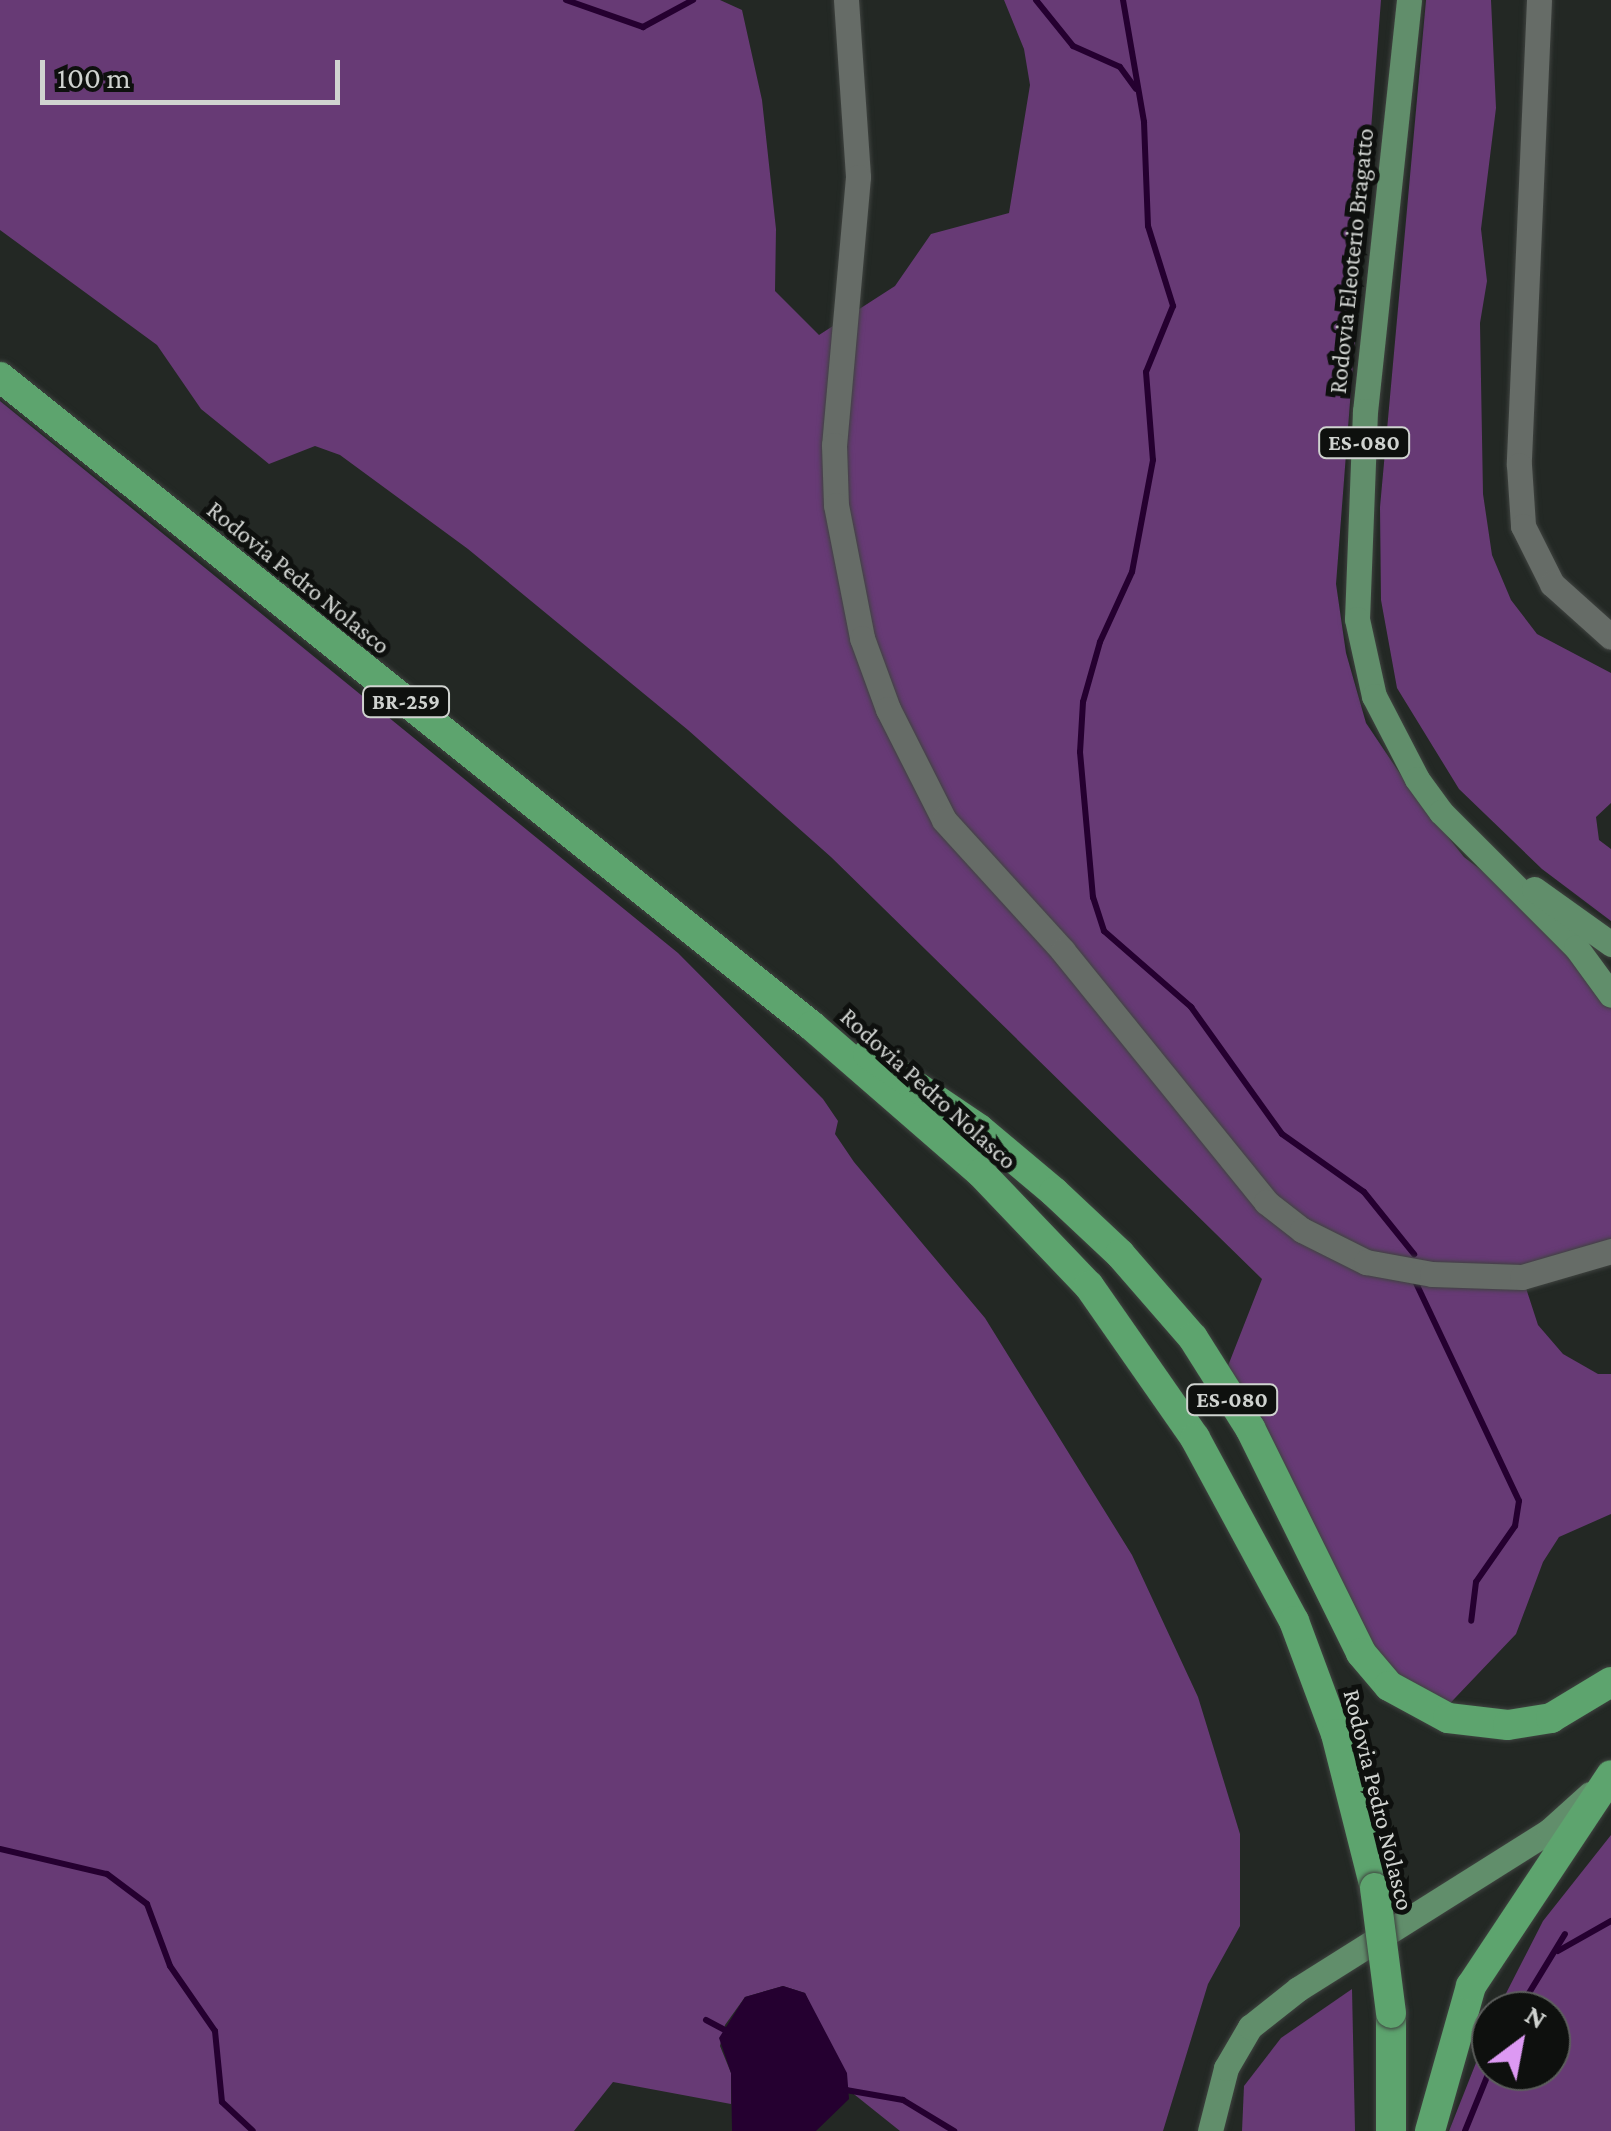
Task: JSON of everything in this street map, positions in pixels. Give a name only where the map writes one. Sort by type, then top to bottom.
[{"type":"highway","name":"Rodovia Pedro Nolasco","points":[[0,378],[812,1026],[981,1173],[1089,1286],[1195,1438],[1294,1622],[1336,1734],[1376,1888],[1391,2012],[1390,2131]]},
{"type":"highway","name":"ES-080","points":[[812,1026],[886,1065],[979,1128],[1132,1268],[1192,1338],[1250,1428],[1361,1654],[1388,1686],[1448,1718],[1508,1725],[1551,1718],[1611,1682]]},
{"type":"highway","points":[[1430,2131],[1471,1986],[1611,1774]]},
{"type":"main road","name":"Rodovia Eleoterio Bragatto","points":[[1410,0],[1366,411],[1357,619],[1374,696],[1395,742],[1441,812],[1576,946],[1611,996]]},
{"type":"main road","name":"Rodovia Eleoterio Bragatto","points":[[1481,852],[1611,944]]},
{"type":"main road","points":[[1210,2131],[1226,2068],[1250,2026],[1298,1989],[1549,1831],[1611,1774]]},
{"type":"street","points":[[846,0],[858,177],[834,444],[836,505],[862,638],[944,820],[1063,951],[1243,1176],[1302,1230],[1366,1262],[1432,1274],[1522,1277],[1611,1251]]},
{"type":"street","points":[[1539,0],[1519,465],[1523,526],[1552,584],[1611,638]]},
{"type":"shaded area","points":[[0,0],[720,0],[742,10],[762,100],[776,229],[775,291],[819,335],[895,286],[931,234],[1009,213],[1030,85],[1024,49],[1004,0],[1381,0],[1336,584],[1346,653],[1366,723],[1413,793],[1464,857],[1557,928],[1611,997],[1611,1247],[1525,1285],[1538,1325],[1563,1354],[1598,1374],[1611,1374],[1611,1514],[1559,1537],[1543,1562],[1516,1634],[1436,1718],[1363,1649],[1224,1376],[1262,1279],[831,857],[688,730],[468,549],[340,455],[315,446],[269,464],[201,409],[157,345],[0,230]]},
{"type":"shaded area","points":[[1426,0],[1491,0],[1496,108],[1481,229],[1487,281],[1480,323],[1483,494],[1492,555],[1511,600],[1537,634],[1611,673],[1611,803],[1596,817],[1599,840],[1611,849],[1611,921],[1542,869],[1459,789],[1397,688],[1381,600],[1380,507]]},
{"type":"shaded area","points":[[0,401],[678,953],[823,1099],[838,1121],[835,1134],[854,1162],[985,1318],[1132,1555],[1198,1697],[1240,1834],[1240,1926],[1208,1984],[1163,2131],[900,2131],[850,2091],[805,1993],[783,1986],[745,1997],[725,2025],[720,2046],[731,2073],[731,2104],[613,2082],[574,2131],[0,2131]]},
{"type":"shaded area","points":[[1611,1835],[1611,2131],[1449,2131],[1471,2075],[1471,2091],[1571,2091],[1571,1991],[1507,1991],[1543,1921]]},
{"type":"shaded area","points":[[783,1986],[805,1993],[847,2073],[849,2099],[816,2131],[732,2131],[731,2073],[719,2038],[745,1997]]},
{"type":"shaded area","points":[[1352,1989],[1355,2131],[1242,2131],[1244,2086],[1281,2038]]},
{"type":"waterway","points":[[566,0],[643,27],[693,0]]},
{"type":"waterway","points":[[1036,0],[1073,46],[1120,67],[1136,89]]},
{"type":"waterway","points":[[1123,0],[1144,122],[1148,226],[1173,306],[1146,372],[1153,460],[1132,572],[1100,642],[1083,702],[1080,752],[1093,897],[1104,931],[1191,1007],[1282,1134],[1364,1192],[1414,1254]]},
{"type":"waterway","points":[[1416,1283],[1519,1501],[1515,1526],[1476,1582],[1471,1621]]},
{"type":"waterway","points":[[0,1849],[107,1874],[147,1904],[170,1966],[215,2031],[222,2102],[253,2131]]},
{"type":"waterway","points":[[1558,1951],[1611,1921]]},
{"type":"waterway","points":[[1530,1991],[1565,1934]]},
{"type":"waterway","points":[[706,2020],[727,2031]]},
{"type":"waterway","points":[[846,2090],[903,2100],[954,2131]]},
{"type":"waterway","points":[[1465,2131],[1481,2091]]}]
